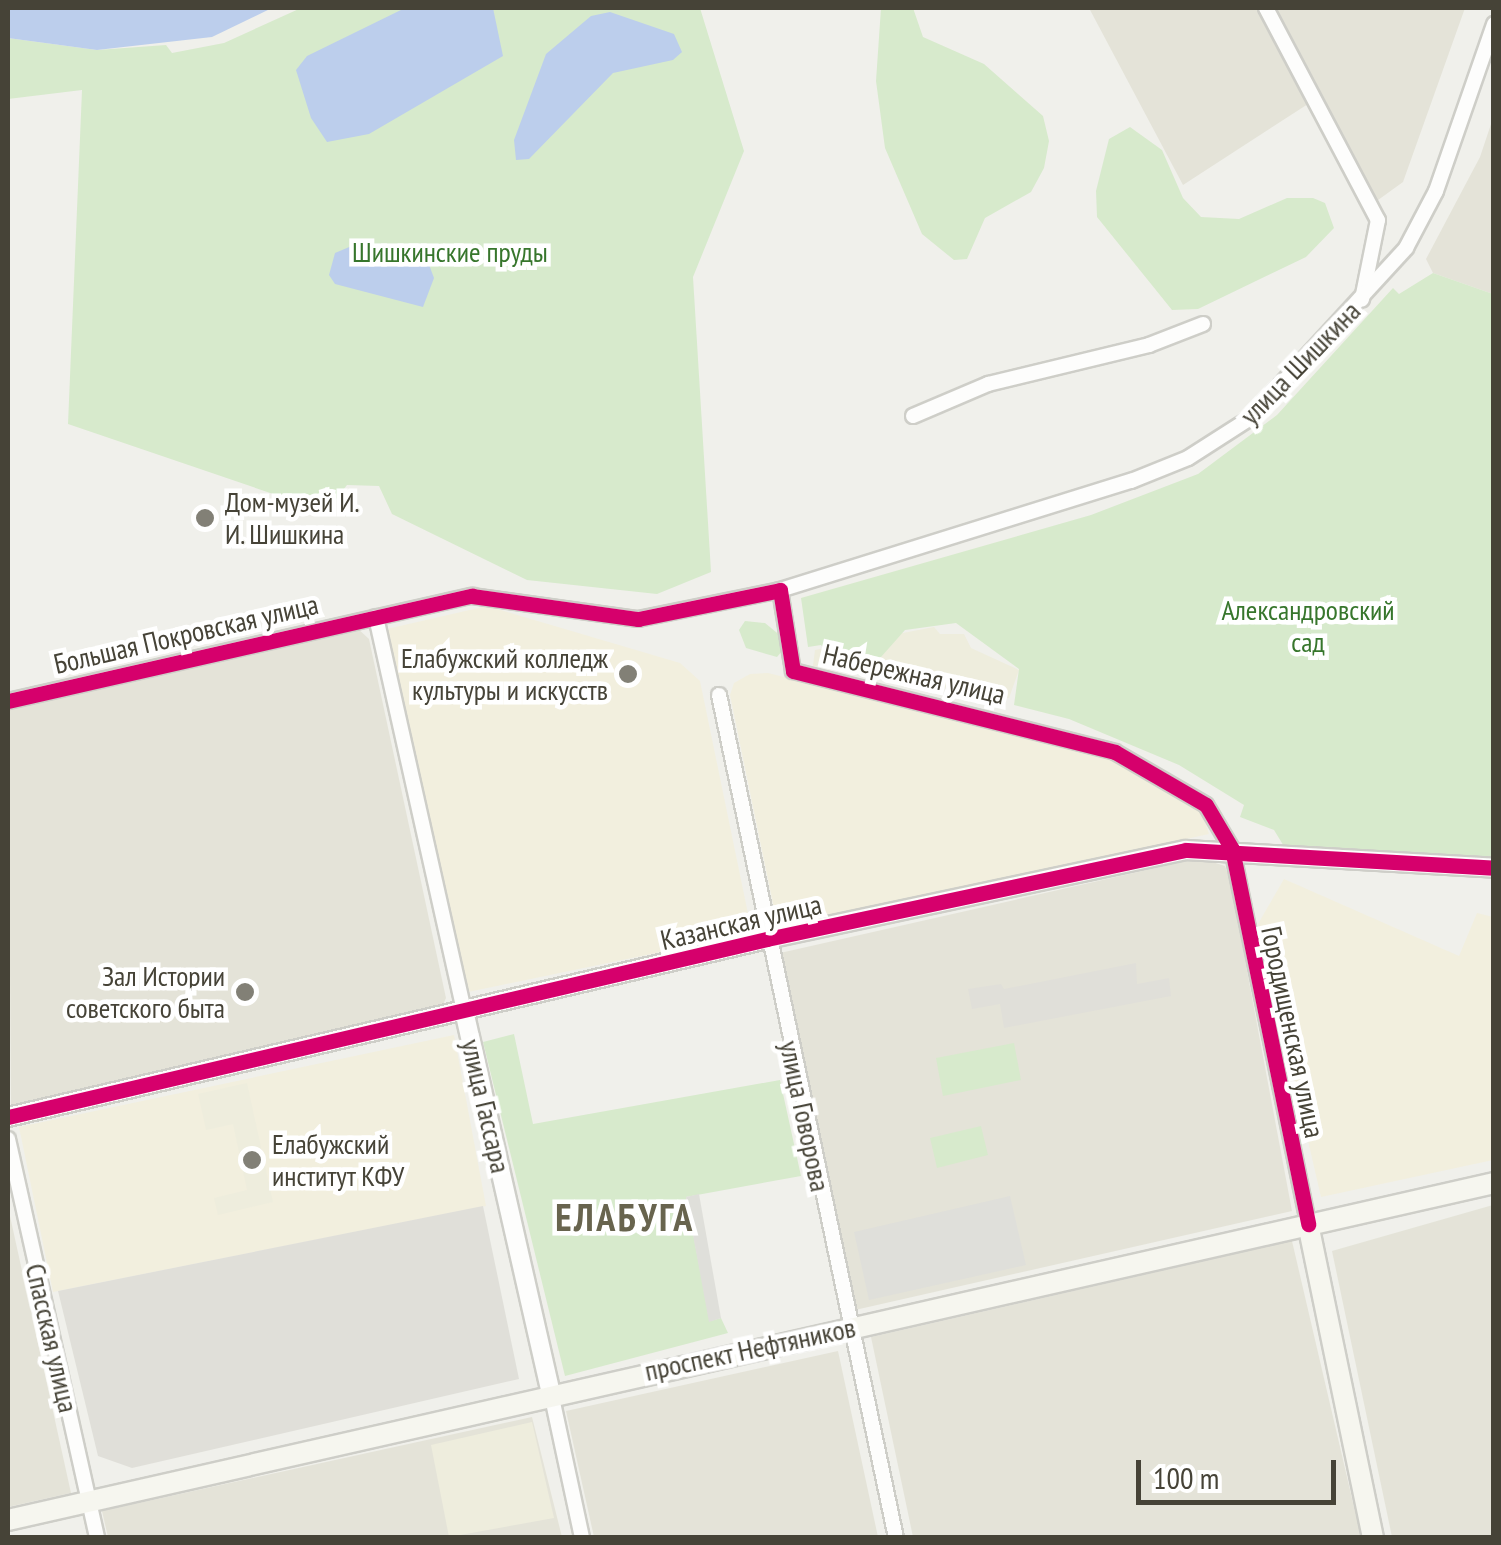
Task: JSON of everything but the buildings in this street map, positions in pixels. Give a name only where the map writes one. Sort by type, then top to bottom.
[{"type":"main road","name":"проспект Нефтяников","points":[[8,1520],[551,1392],[1494,1182]]},
{"type":"main road","name":"Городищенская улица","points":[[1308,1224],[1373,1538]]},
{"type":"street","points":[[1266,8],[1378,220],[1362,298]]},
{"type":"street","name":"улица Шишкина","points":[[780,590],[1188,458],[1249,419],[1406,248],[1436,191],[1494,24]]},
{"type":"street","points":[[913,416],[988,384],[1149,346],[1203,324]]},
{"type":"street","points":[[376,616],[489,596],[638,619],[780,590]]},
{"type":"street","name":"Набережная улица","points":[[780,590],[794,671],[1115,752],[1195,795],[1232,849]]},
{"type":"street","name":"Большая Покровская улица","points":[[8,701],[376,616]]},
{"type":"street","name":"улица Гассара","points":[[376,616],[582,1538]]},
{"type":"street","name":"улица Говорова","points":[[719,694],[767,939],[896,1538]]},
{"type":"street","name":"Казанская улица","points":[[8,1117],[465,1015],[767,939],[1186,850],[1232,849],[1309,860],[1494,868]]},
{"type":"street","name":"Городищенская улица","points":[[1232,849],[1308,1224]]},
{"type":"street","name":"Спасская улица","points":[[8,1139],[97,1538]]},
{"type":"shaded area","points":[[1089,8],[1465,8],[1403,182],[1367,208],[1308,104],[1183,185]]},
{"type":"shaded area","points":[[1493,118],[1493,294],[1433,273],[1426,259],[1480,157]]},
{"type":"shaded area","points":[[487,606],[680,663],[700,681],[752,933],[468,992],[387,629]]},
{"type":"shaded area","points":[[356,627],[369,639],[446,998],[441,1009],[11,1106],[8,706]]},
{"type":"shaded area","points":[[934,627],[940,634],[964,634],[971,648],[1019,670],[1009,698],[813,666],[815,650]]},
{"type":"shaded area","points":[[768,673],[1112,760],[1163,782],[1200,808],[1209,834],[778,928],[730,695],[734,683],[750,674]]},
{"type":"shaded area","points":[[1200,858],[1225,866],[1230,880],[1292,1211],[855,1310],[780,953]]},
{"type":"shaded area","points":[[1284,879],[1459,956],[1477,913],[1493,917],[1493,1160],[1321,1197],[1258,924]]},
{"type":"shaded area","points":[[1136,963],[1137,984],[1169,978],[1171,996],[1004,1028],[1000,1004],[972,1009],[968,989],[1001,984],[1004,989]]},
{"type":"shaded area","points":[[454,1035],[486,1206],[53,1292],[19,1127]]},
{"type":"shaded area","name":"Елабужский институт КФУ","points":[[247,1083],[273,1202],[218,1215],[214,1198],[247,1190],[233,1124],[206,1130],[198,1094]]},
{"type":"shaded area","points":[[699,1194],[721,1318],[709,1322],[686,1197]]},
{"type":"shaded area","points":[[1010,1196],[1026,1265],[869,1300],[854,1232]]},
{"type":"shaded area","points":[[1493,1205],[1493,1537],[1392,1537],[1332,1251]]},
{"type":"shaded area","points":[[483,1206],[519,1379],[132,1468],[98,1456],[58,1291]]},
{"type":"shaded area","points":[[8,1207],[71,1493],[8,1507]]},
{"type":"shaded area","points":[[1292,1241],[1361,1537],[913,1537],[871,1337]]},
{"type":"shaded area","points":[[838,1351],[878,1537],[594,1537],[566,1411]]},
{"type":"shaded area","points":[[532,1417],[562,1537],[108,1537],[102,1511]]},
{"type":"shaded area","points":[[532,1422],[554,1518],[449,1537],[431,1445]]},
{"type":"green space","name":"Шишкинские пруды","points":[[301,8],[700,8],[744,151],[693,277],[711,572],[657,594],[527,580],[392,514],[379,486],[347,485],[326,512],[68,424],[82,90],[8,99],[8,38],[97,50],[166,45],[172,53],[224,43]]},
{"type":"green space","points":[[881,8],[913,8],[923,37],[984,64],[1043,116],[1049,141],[1044,168],[1031,192],[985,218],[967,259],[954,260],[922,234],[885,148],[876,81]]},
{"type":"green space","points":[[1130,127],[1162,150],[1183,198],[1201,217],[1239,219],[1287,198],[1313,198],[1325,203],[1334,228],[1306,257],[1198,309],[1172,310],[1097,217],[1096,191],[1109,139]]},
{"type":"green space","name":"Александровский сад","points":[[1433,273],[1493,294],[1493,864],[1285,848],[1274,830],[1240,817],[1244,805],[1179,765],[1069,719],[1014,705],[1019,669],[956,623],[905,630],[881,657],[857,665],[831,659],[821,645],[808,647],[801,598],[1091,515],[1198,474],[1277,415],[1393,288],[1399,294]]},
{"type":"green space","points":[[745,621],[765,623],[782,637],[783,650],[777,657],[746,648],[739,630]]},
{"type":"green space","points":[[514,1034],[533,1124],[780,1080],[801,1176],[686,1197],[710,1321],[721,1318],[728,1333],[565,1376],[483,1042]]},
{"type":"green space","points":[[1014,1043],[1021,1080],[943,1096],[936,1058]]},
{"type":"green space","points":[[981,1126],[988,1155],[937,1168],[930,1138]]},
{"type":"water","points":[[8,8],[272,8],[212,37],[97,50],[8,38]]},
{"type":"water","points":[[405,8],[493,8],[503,56],[369,134],[327,142],[311,118],[296,70],[307,56]]},
{"type":"water","points":[[610,12],[674,34],[682,52],[673,60],[613,73],[529,159],[516,160],[514,140],[546,54],[591,16]]},
{"type":"water","points":[[354,245],[428,262],[434,278],[423,307],[335,284],[329,275],[335,253]]},
{"type":"cycle path","points":[[8,701],[472,596],[638,619],[780,590],[793,671],[1115,752],[1206,805],[1232,849],[1308,1224]]},
{"type":"cycle path","points":[[8,1117],[767,939],[1186,850],[1494,868]]},
{"type":"place","name":"Дом-музей И. И. Шишкина","points":[[205,518]]},
{"type":"place","name":"Елабужский колледж культуры и искусств","points":[[628,674]]},
{"type":"place","name":"Зал Истории советского быта","points":[[245,992]]},
{"type":"place","name":"Елабужский институт КФУ","points":[[252,1160]]},
{"type":"district","name":"ЕЛАБУГА","points":[[625,1217]]}]
